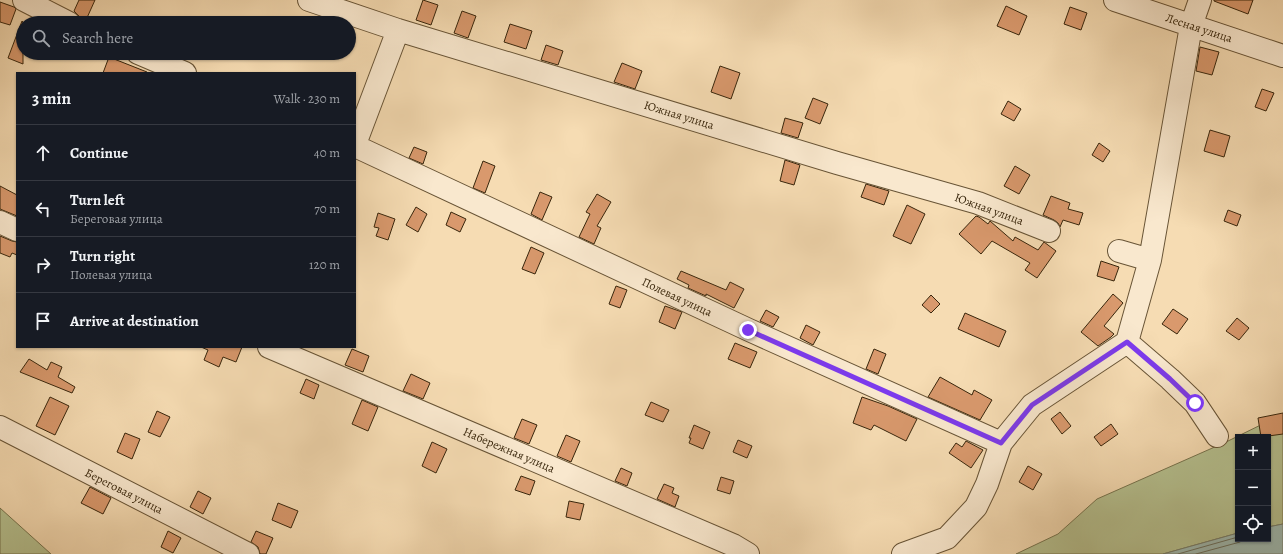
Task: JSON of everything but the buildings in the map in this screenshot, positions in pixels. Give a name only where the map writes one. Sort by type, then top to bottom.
[{"type":"street","points":[[24,0],[55,16]]},
{"type":"street","name":"Южная улица","points":[[308,0],[398,30],[837,163],[978,203],[1049,231]]},
{"type":"street","name":"Лесная улица","points":[[1115,0],[1283,56]]},
{"type":"street","points":[[903,554],[947,538],[976,507],[987,484],[1001,443],[1032,405],[1127,342],[1150,260],[1191,26],[1200,0]]},
{"type":"street","points":[[356,142],[398,30]]},
{"type":"street","points":[[154,60],[183,72]]},
{"type":"street","name":"Полевая улица","points":[[356,145],[748,330],[1001,443]]},
{"type":"street","points":[[0,222],[16,230]]},
{"type":"street","points":[[1119,251],[1150,260]]},
{"type":"street","points":[[1127,342],[1195,403],[1217,436]]},
{"type":"street","name":"Набережная улица","points":[[271,348],[734,545],[748,554]]},
{"type":"street","name":"Береговая улица","points":[[0,427],[248,554]]},
{"type":"green space","points":[[1283,415],[1283,524],[1271,526],[1271,434],[1242,434]]},
{"type":"green space","points":[[1235,438],[1235,534],[1163,554],[1016,554],[1058,534],[1097,499]]},
{"type":"green space","points":[[0,508],[51,554],[0,554]]},
{"type":"water","points":[[1283,524],[1283,554],[1163,554],[1235,534],[1235,542],[1271,542],[1271,526]]},
{"type":"route","points":[[748,330],[1001,443],[1032,405],[1127,342],[1195,403]]}]
